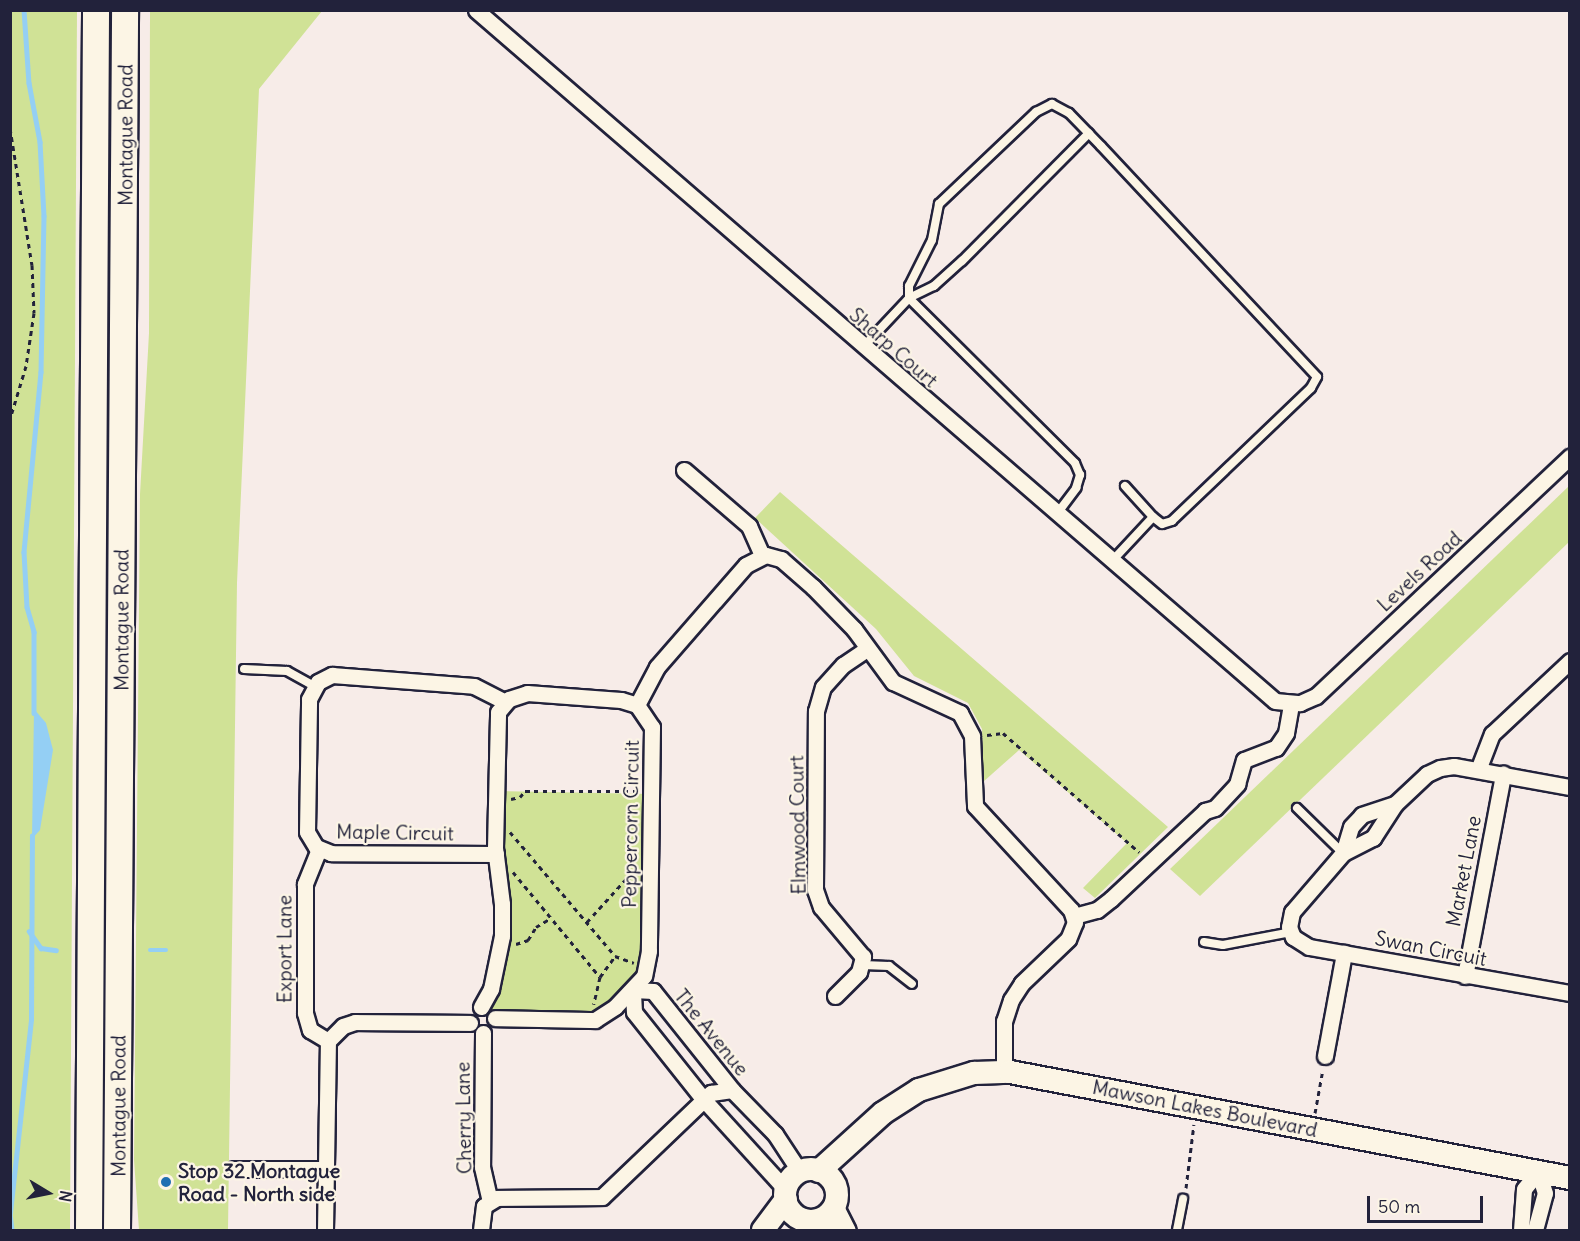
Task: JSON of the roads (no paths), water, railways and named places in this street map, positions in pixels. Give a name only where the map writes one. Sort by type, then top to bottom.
[{"type":"main road","name":"Montague Road","points":[[89,1230],[96,10]]},
{"type":"main road","name":"Montague Road","points":[[117,1230],[125,10]]},
{"type":"street","name":"Sharp Court","points":[[476,10],[1263,695],[1291,704]]},
{"type":"street","name":"Levels Road","points":[[1291,704],[1316,696],[1569,457]]},
{"type":"street","points":[[684,470],[749,526],[762,555]]},
{"type":"street","points":[[470,1023],[472,1013],[482,1007],[491,989],[502,936],[495,854],[495,780],[496,719],[505,702],[527,693],[621,700],[637,705],[657,667],[746,565],[762,555],[781,559],[813,586],[854,629],[893,682],[946,705],[964,718],[973,742],[975,806],[1074,916],[1073,933],[1022,983],[1011,1000],[1004,1021],[1004,1072]]},
{"type":"street","name":"Elmwood Court","points":[[863,965],[860,952],[821,907],[815,890],[816,711],[823,687],[843,665],[867,649]]},
{"type":"street","points":[[1478,770],[1492,734],[1569,661]]},
{"type":"street","points":[[314,686],[332,675],[474,687],[505,702]]},
{"type":"street","name":"Maple Circuit","points":[[314,686],[309,699],[307,832],[319,849],[331,853],[495,854]]},
{"type":"street","points":[[1074,916],[1106,903],[1205,811],[1215,808],[1237,784],[1244,760],[1276,748],[1286,733],[1291,704]]},
{"type":"street","name":"Peppercorn Circuit","points":[[495,1018],[580,1023],[599,1019],[633,990],[648,965],[652,727],[647,714],[637,705]]},
{"type":"street","points":[[1291,932],[1292,912],[1343,853],[1374,838],[1395,804],[1434,770],[1454,766],[1569,787]]},
{"type":"street","name":"Market Lane","points":[[1465,976],[1503,774]]},
{"type":"street","points":[[1343,853],[1348,830],[1356,820],[1395,804]]},
{"type":"street","name":"Export Lane","points":[[319,849],[305,884],[304,1013],[310,1030],[328,1041]]},
{"type":"street","name":"Swan Circuit","points":[[1291,932],[1300,943],[1344,953],[1569,993]]},
{"type":"street","points":[[1325,1056],[1344,953]]},
{"type":"street","points":[[835,996],[863,965]]},
{"type":"street","points":[[633,990],[634,1012],[704,1100],[786,1195],[791,1212],[827,1212]]},
{"type":"street","name":"The Avenue","points":[[633,990],[653,991],[732,1090],[809,1171]]},
{"type":"street","points":[[326,1230],[328,1041],[343,1026],[355,1022],[470,1023],[483,1033],[494,1027],[495,1018],[491,1010],[482,1007]]},
{"type":"street","name":"Cherry Lane","points":[[483,1033],[482,1167],[490,1201]]},
{"type":"street","name":"Mawson Lakes Boulevard","points":[[786,1195],[809,1171],[858,1138],[883,1113],[919,1090],[974,1072],[1004,1072],[1569,1178]]},
{"type":"street","points":[[481,1230],[482,1213],[490,1201],[602,1197],[711,1093],[732,1090]]},
{"type":"street","name":"Mawson Lakes Boulevard","points":[[827,1212],[858,1138]]},
{"type":"street","points":[[234,1169],[326,1169]]},
{"type":"street","points":[[809,1171],[827,1212],[848,1230]]},
{"type":"street","points":[[1521,1230],[1524,1189],[1538,1172]]},
{"type":"street","points":[[1535,1230],[1545,1193],[1538,1172]]},
{"type":"street","points":[[763,1230],[786,1195]]},
{"type":"street","points":[[776,1230],[827,1212]]},
{"type":"lane","points":[[909,298],[912,275],[932,240],[939,204],[1036,112],[1052,104],[1060,106],[1089,133],[1317,377],[1311,388],[1172,521],[1162,524],[1125,486]]},
{"type":"lane","points":[[863,347],[909,298],[934,286],[962,261],[1089,133]]},
{"type":"lane","points":[[909,298],[1075,463],[1080,475],[1076,488],[1056,514]]},
{"type":"lane","points":[[1111,562],[1153,517]]},
{"type":"lane","points":[[244,669],[287,671],[314,686]]},
{"type":"lane","points":[[1297,808],[1343,853]]},
{"type":"lane","points":[[1204,942],[1223,945],[1291,932]]},
{"type":"lane","points":[[863,965],[889,966],[912,984]]},
{"type":"lane","points":[[1177,1230],[1183,1198]]},
{"type":"water","points":[[34,709],[46,723],[53,750],[40,830],[32,839]]},
{"type":"waterway","points":[[24,10],[29,83],[40,142],[44,216],[41,372],[24,552],[27,607],[34,632],[34,713]]},
{"type":"waterway","points":[[10,1213],[31,1019],[32,836]]},
{"type":"waterway","points":[[29,931],[41,948],[56,950]]},
{"type":"waterway","points":[[150,950],[166,950]]},
{"type":"waterway","points":[[10,1213],[12,1230]]},
{"type":"place","name":"Stop 32 Montague Road - North side","points":[[166,1182]]}]
